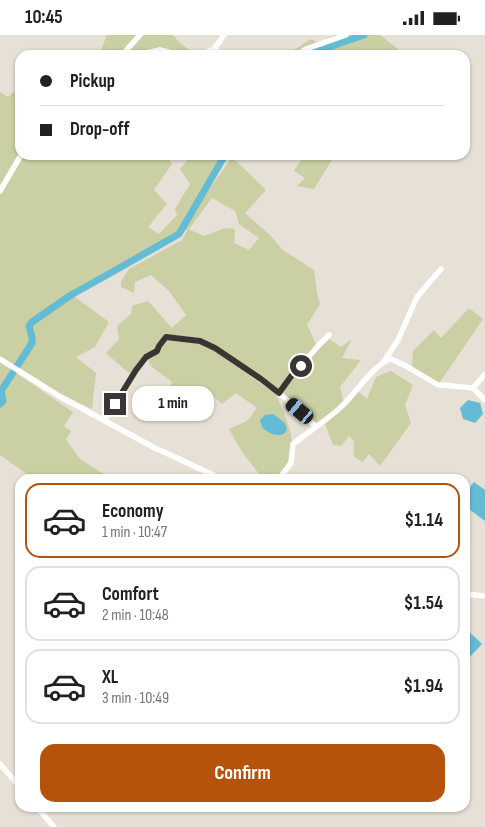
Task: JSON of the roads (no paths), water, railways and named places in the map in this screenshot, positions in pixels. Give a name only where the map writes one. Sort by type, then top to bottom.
[{"type":"street","points":[[126,50],[140,35]]},
{"type":"street","points":[[214,49],[224,35]]},
{"type":"street","points":[[304,50],[346,35]]},
{"type":"street","points":[[0,191],[18,160]]},
{"type":"street","points":[[283,474],[291,463],[293,444],[342,406],[384,361],[398,340],[417,297],[441,269]]},
{"type":"street","points":[[279,393],[292,375],[328,335]]},
{"type":"street","points":[[104,420],[136,370],[146,357],[157,351],[166,337],[200,341],[215,348],[279,393],[316,427]]},
{"type":"street","points":[[0,359],[153,447],[211,474]]},
{"type":"street","points":[[384,361],[391,359],[438,385],[473,388],[485,400]]},
{"type":"street","points":[[473,388],[485,374]]},
{"type":"street","points":[[470,594],[485,596]]},
{"type":"street","points":[[0,764],[15,781]]},
{"type":"street","points":[[41,812],[54,827]]},
{"type":"water","points":[[468,400],[480,403],[483,414],[475,423],[463,419],[460,408]]},
{"type":"water","points":[[273,414],[284,422],[287,429],[284,434],[272,434],[262,427],[260,420],[265,415]]},
{"type":"water","points":[[474,482],[485,490],[485,521],[470,510],[470,487]]},
{"type":"water","points":[[470,633],[482,644],[470,657]]},
{"type":"waterway","points":[[320,50],[364,35]]},
{"type":"waterway","points":[[0,404],[3,401],[1,391],[32,343],[29,326],[32,322],[71,295],[179,234],[222,160]]}]
